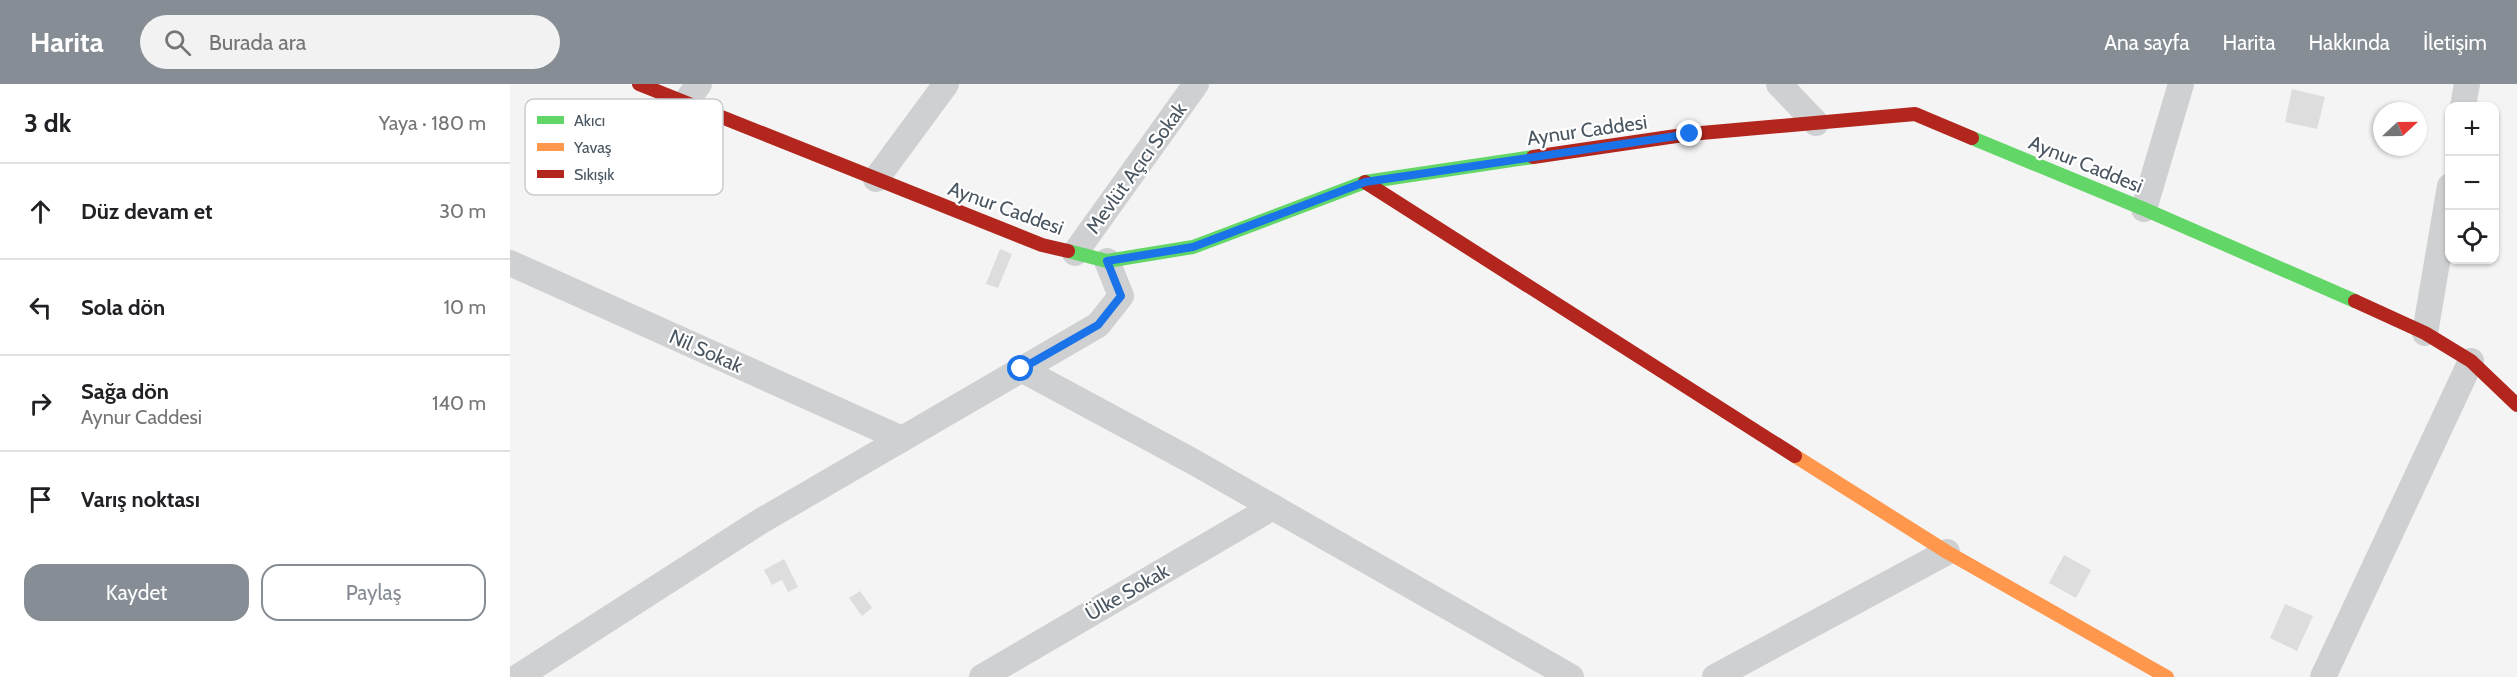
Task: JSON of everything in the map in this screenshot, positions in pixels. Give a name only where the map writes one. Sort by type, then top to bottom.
[{"type":"street","name":"Aynur Caddesi","points":[[639,84],[692,93]]},
{"type":"street","points":[[876,179],[946,84]]},
{"type":"street","name":"Mevlüt Açıcı Sokak","points":[[1075,253],[1196,84]]},
{"type":"street","points":[[1779,84],[1816,123]]},
{"type":"street","points":[[2144,209],[2181,84]]},
{"type":"street","points":[[2464,102],[2467,84]]},
{"type":"street","name":"Aynur Caddesi","points":[[723,107],[876,179],[1042,245],[1107,261],[1193,247],[1365,182],[1690,134],[1915,114],[2144,209],[2425,333],[2471,361],[2517,405]]},
{"type":"street","points":[[1365,182],[1947,552],[2167,677]]},
{"type":"street","points":[[2425,333],[2446,210]]},
{"type":"street","points":[[518,677],[761,521],[1098,325],[1121,296],[1107,261]]},
{"type":"street","name":"Nil Sokak","points":[[510,263],[902,439]]},
{"type":"street","points":[[2323,677],[2471,361]]},
{"type":"street","points":[[1021,369],[1273,507],[1571,677]]},
{"type":"street","name":"Ülke Sokak","points":[[982,677],[1273,507]]},
{"type":"street","points":[[1715,677],[1947,552]]},
{"type":"building","points":[[2292,89],[2325,97],[2317,129],[2285,122]]},
{"type":"building","points":[[1000,249],[1012,254],[998,288],[986,284]]},
{"type":"building","points":[[2064,555],[2091,570],[2076,598],[2049,583]]},
{"type":"building","points":[[784,559],[798,587],[788,592],[782,580],[772,585],[764,570]]},
{"type":"building","points":[[860,591],[872,608],[862,616],[849,598]]},
{"type":"building","points":[[2285,604],[2313,616],[2297,651],[2270,638]]},
{"type":"traffic: fast","points":[[1972,138],[2144,209],[2355,301]]},
{"type":"traffic: fast","points":[[1068,251],[1107,261],[1193,247],[1365,182],[1533,157]]},
{"type":"traffic: slow","points":[[1795,456],[1947,552],[2167,677]]},
{"type":"traffic: jam","points":[[639,84],[677,99]]},
{"type":"traffic: jam","points":[[1533,157],[1690,134],[1915,114],[1972,138]]},
{"type":"traffic: jam","points":[[723,118],[1042,245],[1068,251]]},
{"type":"traffic: jam","points":[[1365,182],[1795,456]]},
{"type":"traffic: jam","points":[[2355,301],[2425,333],[2471,361],[2517,405]]},
{"type":"route","points":[[1021,369],[1098,325],[1121,296],[1107,261],[1193,247],[1365,182],[1690,134]]}]
